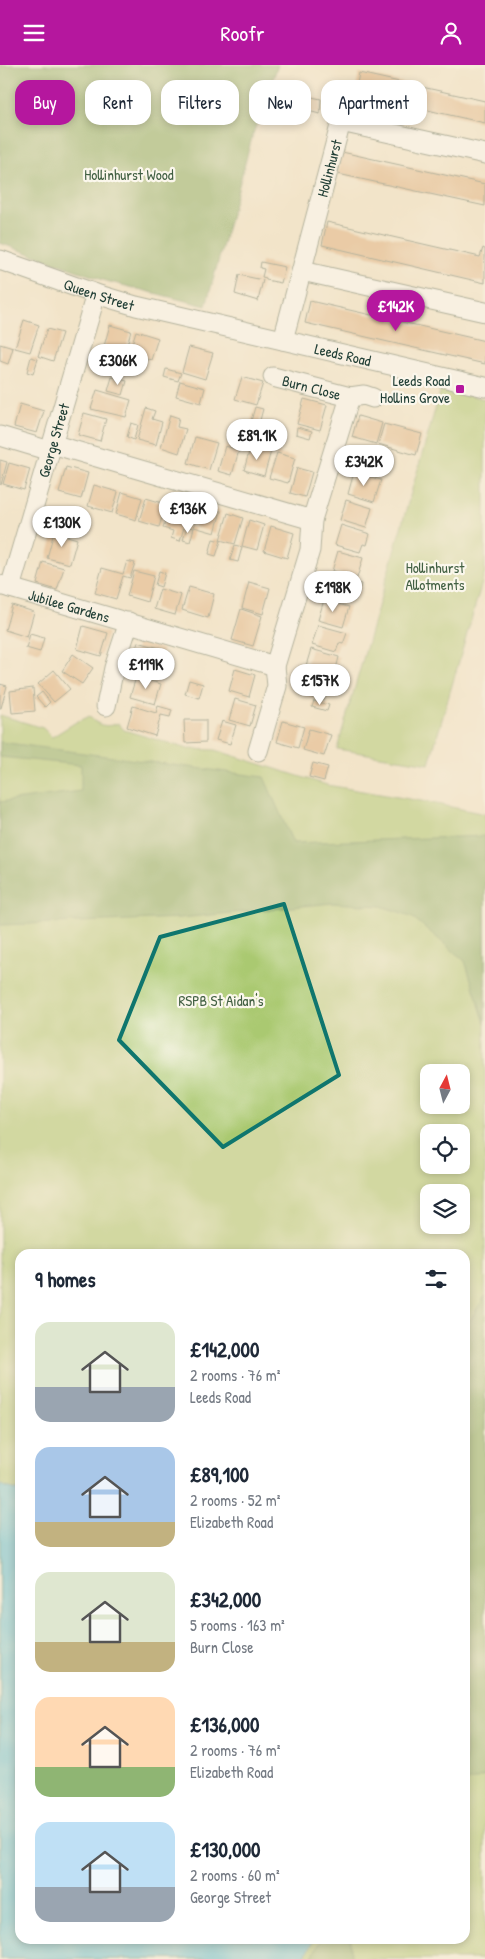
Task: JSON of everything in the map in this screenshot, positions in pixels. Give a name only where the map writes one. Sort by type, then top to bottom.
[{"type":"street","name":"Hollinhurst","points":[[283,340],[341,122],[485,154]]},
{"type":"street","name":"Queen Street","points":[[0,260],[96,294],[202,321]]},
{"type":"street","points":[[302,271],[485,312]]},
{"type":"street","name":"George Street","points":[[5,587],[51,448],[96,294]]},
{"type":"street","name":"Leeds Road","points":[[202,321],[485,387]]},
{"type":"street","name":"Burn Close","points":[[273,377],[350,397],[364,395],[374,398]]},
{"type":"street","name":"Burn Close","points":[[258,751],[277,686],[275,666],[310,550],[312,520],[350,397]]},
{"type":"street","points":[[0,436],[51,448],[312,520]]},
{"type":"street","name":"Jubilee Gardens","points":[[5,587],[275,666]]},
{"type":"street","name":"Jubilee Gardens","points":[[106,706],[114,668],[129,622]]},
{"type":"highlighted area","points":[[284,904],[339,1075],[223,1147],[119,1040],[160,937]]},
{"type":"green space","name":"Hollinhurst Wood","points":[[0,65],[278,65],[273,80],[249,80],[249,125],[256,125],[206,306],[106,281],[0,243]]},
{"type":"green space","name":"Hollinhurst Allotments","points":[[441,389],[485,399],[485,572],[429,764],[337,749]]},
{"type":"green space","name":"RSPB St Aidan's","points":[[0,715],[43,728],[52,737],[89,716],[102,725],[118,723],[124,730],[188,749],[215,750],[327,785],[485,814],[485,1959],[0,1959]]},
{"type":"green space","points":[[0,742],[264,777],[293,843],[485,836],[485,1023],[465,961],[411,916],[381,906],[332,903],[180,918],[0,925],[0,802],[81,791],[81,765],[0,757]]},
{"type":"green space","points":[[485,1296],[485,1776],[470,1781],[470,1320]]},
{"type":"green space","points":[[318,1944],[351,1944],[351,1959],[311,1959]]},
{"type":"water","points":[[0,1485],[15,1490],[15,1944],[311,1944],[303,1959],[0,1959]]},
{"type":"building","points":[[359,73],[390,80],[358,80]]},
{"type":"building","points":[[427,88],[485,101],[485,123],[427,110]]},
{"type":"building","points":[[311,97],[321,99],[320,114],[311,112]]},
{"type":"building","points":[[342,152],[485,184],[485,206],[338,174]]},
{"type":"building","points":[[327,222],[480,257],[483,248],[485,249],[485,283],[322,245]]},
{"type":"building","points":[[261,262],[285,267],[281,283],[266,280],[266,278],[262,277],[264,269],[260,268]]},
{"type":"building","points":[[239,275],[263,280],[258,301],[235,294]]},
{"type":"building","points":[[310,301],[485,341],[485,364],[305,323]]},
{"type":"building","points":[[24,320],[39,325],[30,352],[15,348]]},
{"type":"building","points":[[110,325],[131,331],[125,352],[104,346]]},
{"type":"building","points":[[47,329],[62,333],[53,361],[38,356]]},
{"type":"building","points":[[136,331],[158,338],[151,360],[129,353]]},
{"type":"building","points":[[0,344],[13,348],[8,364],[0,361]]},
{"type":"building","points":[[189,347],[213,353],[205,379],[182,372]]},
{"type":"building","points":[[31,357],[38,359],[33,374],[27,372]]},
{"type":"building","points":[[166,369],[181,373],[178,381],[164,377]]},
{"type":"building","points":[[112,377],[127,381],[123,395],[108,391]]},
{"type":"building","points":[[242,377],[263,383],[256,405],[235,399]]},
{"type":"building","points":[[180,381],[205,388],[201,403],[176,396]]},
{"type":"building","points":[[97,390],[131,400],[126,417],[91,409]]},
{"type":"building","points":[[304,399],[327,405],[320,430],[297,424]]},
{"type":"building","points":[[20,404],[44,411],[37,433],[14,427]]},
{"type":"building","points":[[255,407],[263,409],[259,424],[251,421]]},
{"type":"building","points":[[146,408],[155,411],[152,419],[162,422],[156,445],[137,440]]},
{"type":"building","points":[[84,413],[106,419],[100,441],[78,435]]},
{"type":"building","points":[[170,415],[179,418],[177,427],[186,429],[179,453],[161,447]]},
{"type":"building","points":[[358,416],[382,423],[376,444],[352,437]]},
{"type":"building","points":[[131,423],[138,425],[134,440],[127,437]]},
{"type":"building","points":[[384,424],[422,434],[416,455],[378,444]]},
{"type":"building","points":[[297,427],[312,431],[310,438],[296,434]]},
{"type":"building","points":[[244,433],[251,435],[247,451],[240,448]]},
{"type":"building","points":[[195,437],[217,443],[209,470],[188,463]]},
{"type":"building","points":[[251,445],[271,451],[264,476],[244,470]]},
{"type":"building","points":[[225,446],[239,450],[232,475],[218,471]]},
{"type":"building","points":[[277,453],[295,458],[288,483],[269,478]]},
{"type":"building","points":[[0,460],[7,462],[1,485],[0,484]]},
{"type":"building","points":[[9,463],[30,469],[24,490],[3,484]]},
{"type":"building","points":[[66,467],[88,473],[81,499],[59,493]]},
{"type":"building","points":[[297,468],[312,472],[305,497],[290,493]]},
{"type":"building","points":[[354,472],[381,480],[374,502],[348,494]]},
{"type":"building","points":[[94,485],[118,492],[112,513],[88,506]]},
{"type":"building","points":[[122,492],[142,498],[136,520],[116,514]]},
{"type":"building","points":[[146,498],[166,504],[159,527],[139,521]]},
{"type":"building","points":[[346,500],[372,508],[366,528],[340,520]]},
{"type":"building","points":[[170,504],[189,510],[180,541],[171,538],[173,531],[163,528]]},
{"type":"building","points":[[201,505],[221,511],[215,533],[194,527]]},
{"type":"building","points":[[228,513],[243,518],[235,544],[220,540]]},
{"type":"building","points":[[249,520],[264,525],[257,550],[242,546]]},
{"type":"building","points":[[341,525],[370,534],[367,545],[363,544],[360,552],[335,545]]},
{"type":"building","points":[[187,526],[194,528],[190,542],[183,540]]},
{"type":"building","points":[[271,526],[294,533],[287,558],[264,551]]},
{"type":"building","points":[[54,532],[77,539],[70,564],[47,558]]},
{"type":"building","points":[[213,539],[221,541],[216,556],[209,554]]},
{"type":"building","points":[[235,545],[242,547],[238,562],[230,560]]},
{"type":"building","points":[[338,551],[363,558],[357,578],[332,571]]},
{"type":"building","points":[[127,561],[135,563],[130,578],[123,576],[116,599],[95,593],[102,568],[123,574]]},
{"type":"building","points":[[43,562],[64,568],[57,590],[37,584]]},
{"type":"building","points":[[134,571],[154,576],[147,602],[127,596]]},
{"type":"building","points":[[159,571],[165,573],[161,587],[155,585]]},
{"type":"building","points":[[332,575],[361,584],[358,594],[353,593],[350,602],[326,595]]},
{"type":"building","points":[[249,582],[270,588],[263,614],[242,608]]},
{"type":"building","points":[[189,587],[214,594],[208,618],[182,610]]},
{"type":"building","points":[[160,589],[181,595],[175,615],[154,609]]},
{"type":"building","points":[[324,600],[349,607],[343,627],[318,620]]},
{"type":"building","points":[[12,605],[34,612],[27,637],[5,630]]},
{"type":"building","points":[[241,609],[262,616],[253,646],[232,640]]},
{"type":"building","points":[[318,625],[347,633],[343,644],[339,643],[336,652],[312,645]]},
{"type":"building","points":[[83,626],[108,633],[101,656],[77,649]]},
{"type":"building","points":[[30,634],[44,638],[40,652],[26,648]]},
{"type":"building","points":[[138,642],[163,649],[156,672],[132,665]]},
{"type":"building","points":[[311,649],[339,657],[336,669],[332,668],[329,676],[305,669]]},
{"type":"building","points":[[73,654],[93,668],[82,684],[62,671]]},
{"type":"building","points":[[235,669],[255,675],[249,697],[229,691]]},
{"type":"building","points":[[54,670],[70,689],[54,702],[38,684]]},
{"type":"building","points":[[307,675],[330,681],[324,701],[302,694]]},
{"type":"building","points":[[136,677],[161,684],[155,704],[130,697]]},
{"type":"building","points":[[189,680],[203,684],[199,698],[185,694]]},
{"type":"building","points":[[0,684],[7,686],[1,708],[0,708]]},
{"type":"building","points":[[33,688],[35,711],[12,713],[10,691]]},
{"type":"building","points":[[42,692],[50,702],[45,707],[36,697]]},
{"type":"building","points":[[235,699],[256,705],[250,726],[229,720]]},
{"type":"building","points":[[314,701],[329,705],[327,711],[312,707]]},
{"type":"building","points":[[133,706],[156,713],[158,706],[172,710],[170,717],[161,715],[155,736],[127,727]]},
{"type":"building","points":[[184,720],[206,720],[206,742],[185,743]]},
{"type":"building","points":[[222,721],[236,725],[230,744],[216,740]]},
{"type":"building","points":[[283,721],[304,727],[298,748],[277,742]]},
{"type":"building","points":[[309,729],[331,735],[324,756],[303,750]]},
{"type":"building","points":[[313,763],[328,767],[324,781],[309,777]]},
{"type":"place","name":"Leeds Road Hollins Grove","points":[[460,389]]}]
